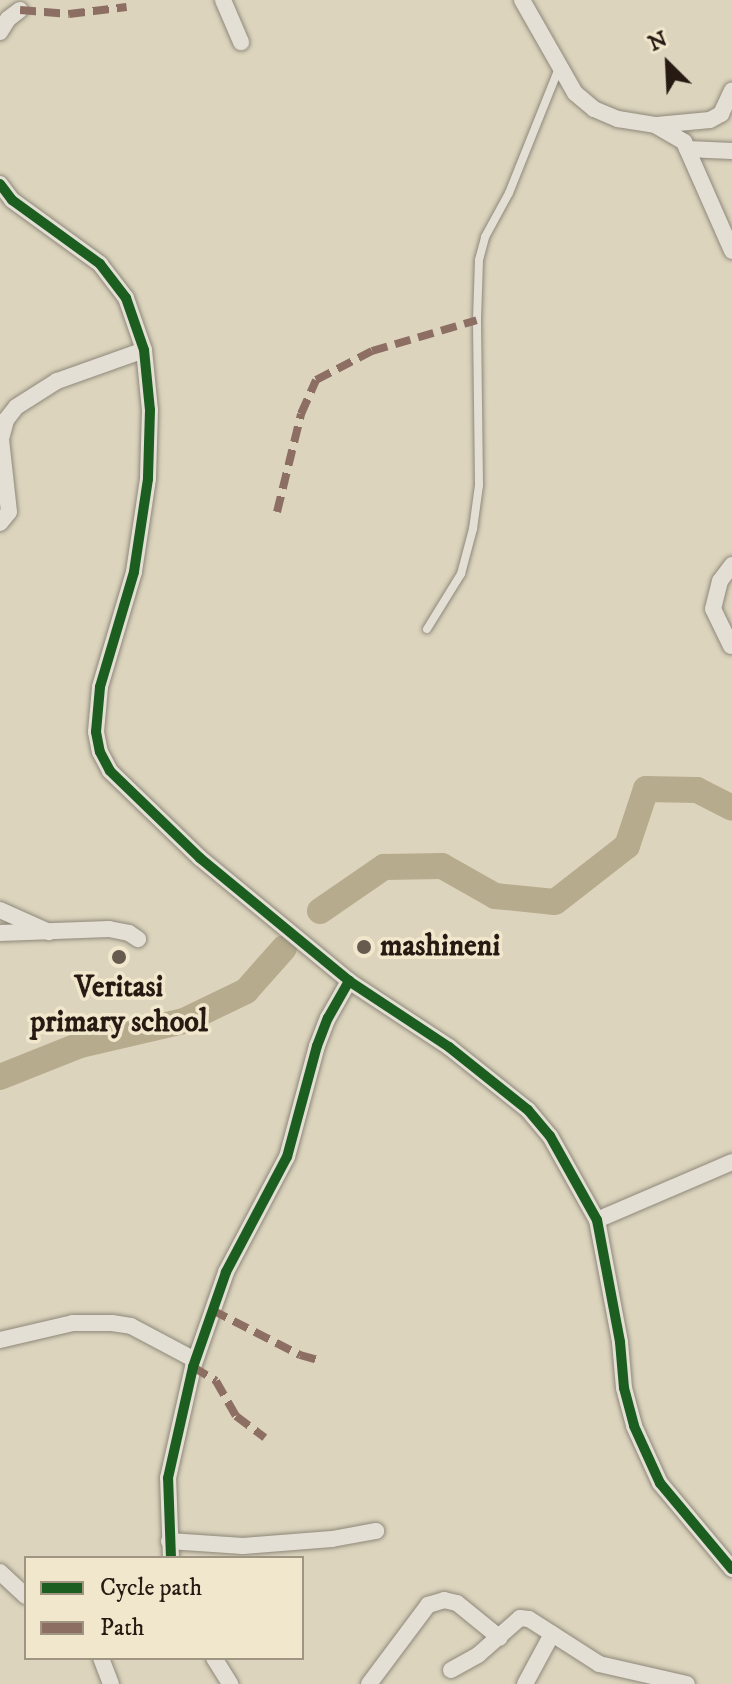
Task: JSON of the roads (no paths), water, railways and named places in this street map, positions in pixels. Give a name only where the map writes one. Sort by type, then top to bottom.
[{"type":"street","points":[[223,0],[241,42]]},
{"type":"street","points":[[522,0],[575,93],[594,109],[618,119],[655,125],[710,120],[721,114],[732,90]]},
{"type":"street","points":[[0,32],[8,19],[20,10]]},
{"type":"street","points":[[655,125],[684,142],[727,231],[732,251]]},
{"type":"street","points":[[687,149],[732,151]]},
{"type":"street","points":[[0,184],[12,200],[100,264],[126,298],[144,350],[150,410],[148,479],[134,572],[100,687],[96,732],[100,752],[110,771],[200,858],[349,981],[449,1047],[528,1110],[568,1163],[597,1220],[620,1342],[624,1388],[634,1426],[660,1483],[732,1568]]},
{"type":"street","points":[[0,523],[9,512],[1,439],[6,420],[16,407],[57,381],[144,350]]},
{"type":"street","points":[[731,646],[713,609],[717,588],[732,565]]},
{"type":"street","points":[[0,910],[50,933]]},
{"type":"street","points":[[0,933],[109,929],[129,933],[138,939]]},
{"type":"street","points":[[349,981],[328,1018],[317,1046],[287,1157],[226,1272],[195,1360],[168,1478],[170,1550],[332,1539],[376,1531]]},
{"type":"street","points":[[597,1220],[732,1162]]},
{"type":"street","points":[[0,1340],[73,1323],[112,1323],[131,1326],[195,1360]]},
{"type":"street","points":[[0,1572],[24,1594]]},
{"type":"street","points":[[369,1684],[428,1605],[444,1600],[457,1603],[500,1638]]},
{"type":"street","points":[[451,1670],[500,1638],[520,1618],[529,1619],[599,1664],[687,1684]]},
{"type":"street","points":[[525,1684],[552,1634]]},
{"type":"street","points":[[102,1660],[111,1684]]},
{"type":"street","points":[[215,1660],[230,1684]]},
{"type":"lane","points":[[427,629],[461,574],[473,529],[479,485],[479,260],[485,237],[509,193],[559,67]]},
{"type":"waterway","points":[[320,911],[384,867],[442,866],[495,896],[555,902],[627,846],[646,789],[697,790],[732,808]]},
{"type":"waterway","points":[[0,1077],[80,1045],[184,1021],[246,991],[284,948]]},
{"type":"place","name":"mashineni","points":[[364,947]]},
{"type":"place","name":"Veritasi primary school","points":[[119,957]]}]
